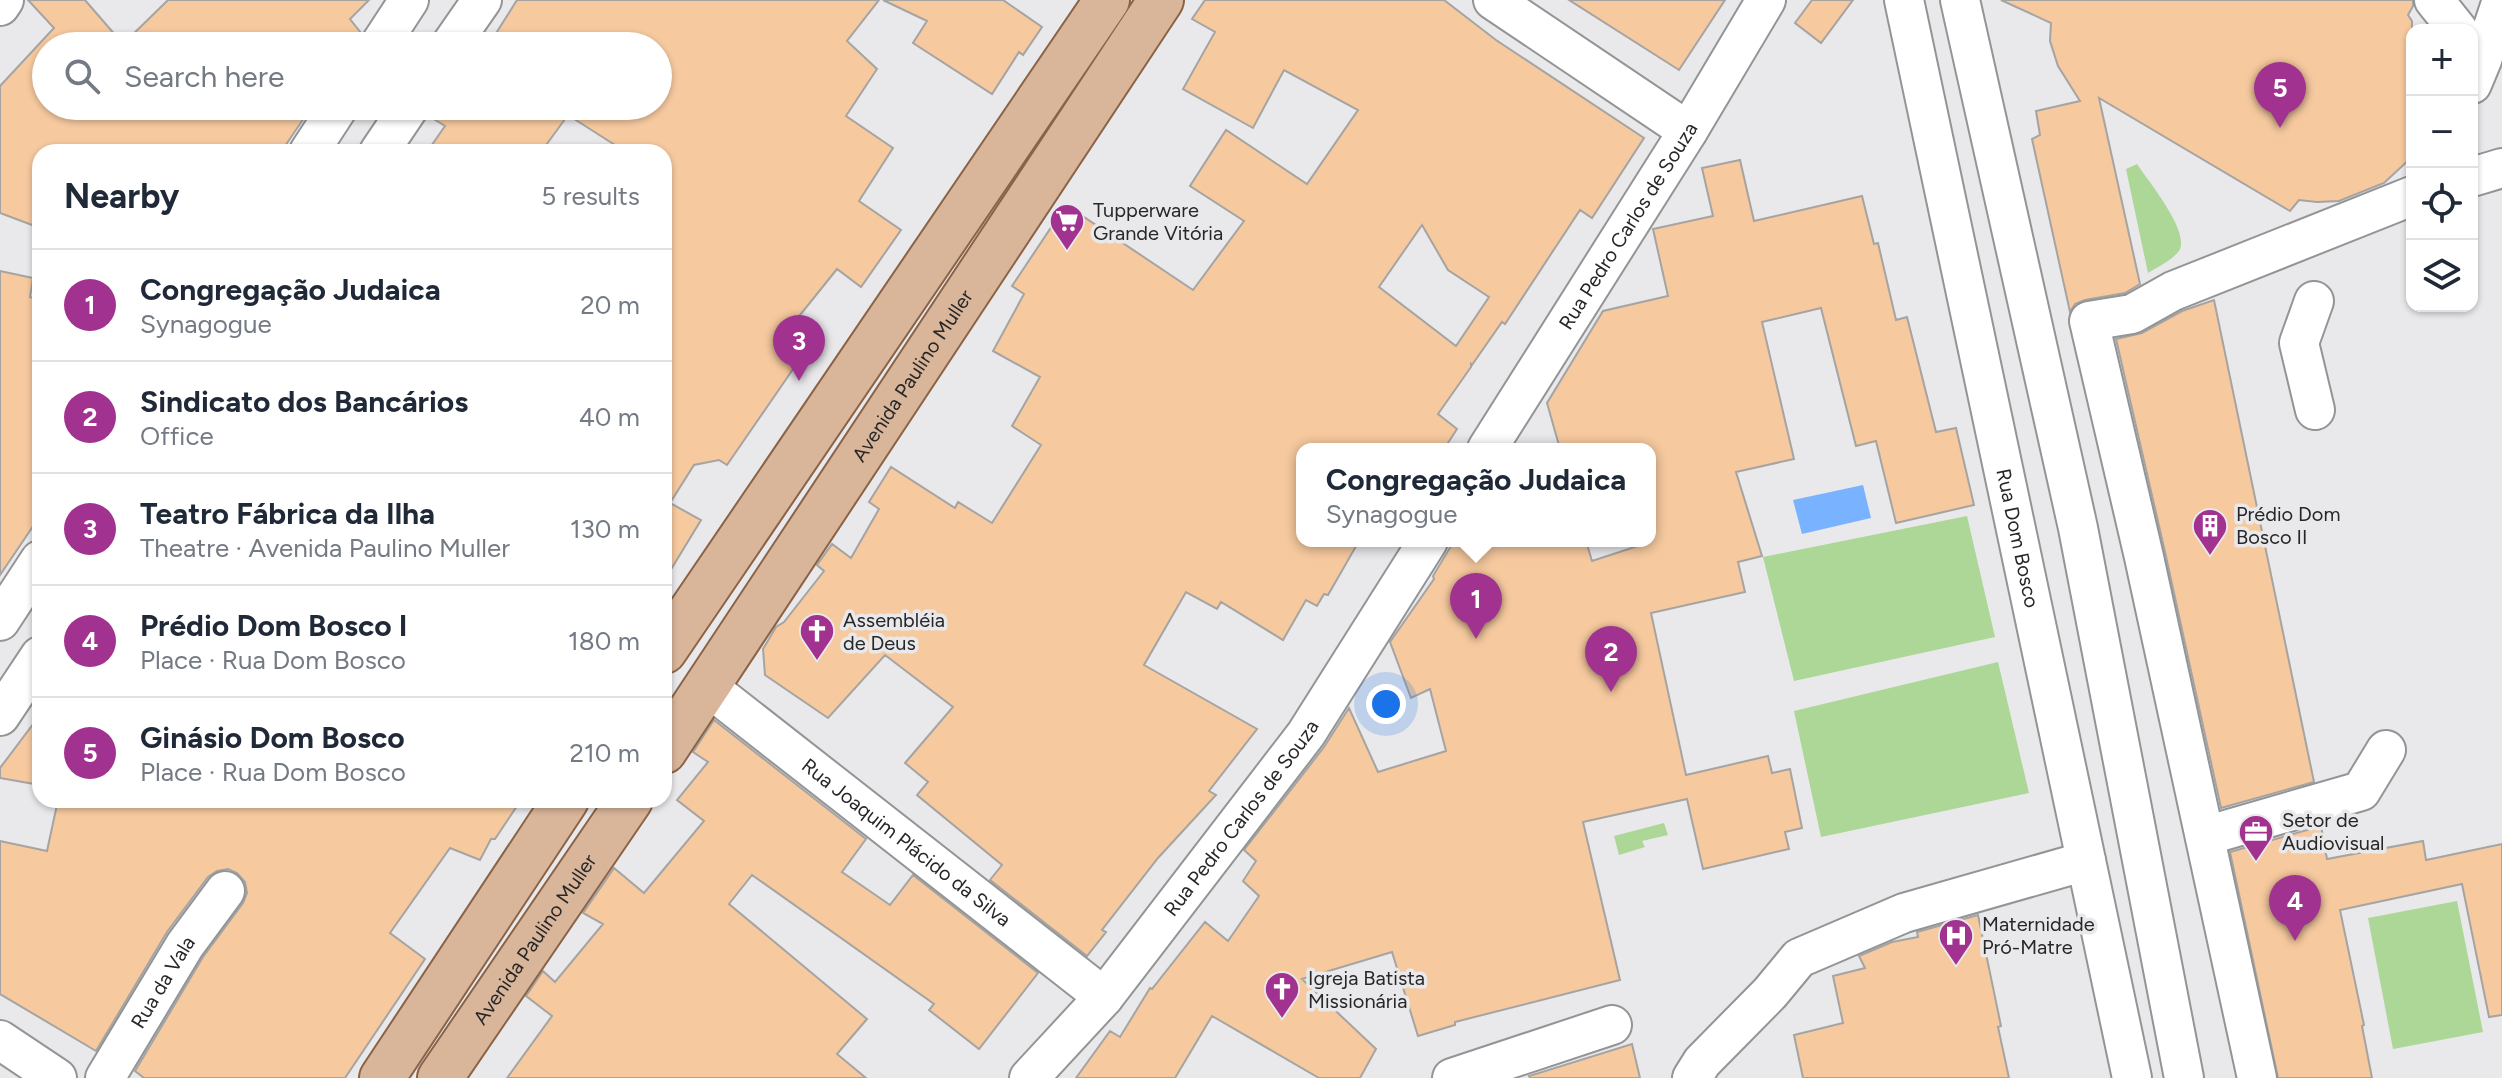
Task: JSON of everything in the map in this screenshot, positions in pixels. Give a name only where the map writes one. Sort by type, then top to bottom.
[{"type":"main road","points":[[672,639],[1107,0]]},
{"type":"main road","name":"Avenida Paulino Muller","points":[[672,739],[1161,0]]},
{"type":"main road","points":[[382,1078],[561,808]]},
{"type":"main road","points":[[563,808],[595,852]]},
{"type":"main road","name":"Avenida Paulino Muller","points":[[440,1078],[625,808]]},
{"type":"main road","points":[[467,948],[509,977]]},
{"type":"street","points":[[0,6],[4,0]]},
{"type":"street","points":[[388,32],[409,0]]},
{"type":"street","points":[[460,32],[482,0]]},
{"type":"street","points":[[1493,0],[1688,131]]},
{"type":"street","name":"Rua Pedro Carlos de Souza","points":[[1491,443],[1688,131],[1766,0]]},
{"type":"street","name":"Rua Dom Bosco","points":[[1904,0],[2132,1078]]},
{"type":"street","points":[[1960,0],[2078,528],[2184,1078]]},
{"type":"street","points":[[2434,0],[2453,24]]},
{"type":"street","points":[[2478,57],[2502,1]]},
{"type":"street","points":[[314,144],[330,120]]},
{"type":"street","points":[[384,144],[401,120]]},
{"type":"street","points":[[2478,175],[2502,168]]},
{"type":"street","points":[[2257,1078],[2144,557],[2089,321],[2132,314],[2173,291],[2406,198]]},
{"type":"street","points":[[2314,301],[2299,343],[2315,410]]},
{"type":"street","name":"Rua Pedro Carlos de Souza","points":[[1029,1078],[1104,997],[1306,734],[1424,547]]},
{"type":"street","points":[[0,621],[32,572]]},
{"type":"street","points":[[0,716],[32,668]]},
{"type":"street","name":"Rua Joaquim Plácido da Silva","points":[[708,687],[1104,997]]},
{"type":"street","points":[[2205,836],[2361,791],[2386,750]]},
{"type":"street","points":[[1692,1078],[1702,1062],[1770,993],[1799,958],[1904,913],[2086,861]]},
{"type":"street","name":"Rua da Vala","points":[[105,1078],[185,945],[225,891]]},
{"type":"street","points":[[1452,1078],[1612,1025]]},
{"type":"street","points":[[0,1040],[57,1078]]},
{"type":"green space","points":[[2137,164],[2174,220],[2181,243],[2176,254],[2148,273],[2126,169]]},
{"type":"green space","points":[[1967,516],[1995,637],[1794,681],[1763,557]]},
{"type":"green space","points":[[1998,662],[2029,793],[1821,837],[1794,711]]},
{"type":"green space","points":[[1664,823],[1668,835],[1642,841],[1645,847],[1619,855],[1614,836]]},
{"type":"green space","points":[[2457,901],[2483,1032],[2393,1049],[2368,918]]},
{"type":"water","points":[[1863,485],[1871,518],[1802,534],[1793,500]]},
{"type":"building","points":[[28,0],[85,0],[113,32],[50,32],[54,28]]},
{"type":"building","points":[[168,0],[369,0],[350,19],[360,32],[135,32]]},
{"type":"building","points":[[517,0],[879,0],[847,41],[877,69],[846,116],[893,148],[859,201],[901,230],[861,287],[837,269],[792,325],[811,343],[727,465],[719,460],[694,465],[672,500],[672,144],[613,144],[576,120],[672,120],[672,32],[497,32]]},
{"type":"building","points":[[883,0],[1003,0],[1042,27],[1023,55],[1019,52],[992,94],[913,43],[927,21]]},
{"type":"building","points":[[1205,0],[1444,0],[1496,40],[1644,138],[1592,218],[1580,210],[1505,324],[1502,322],[1438,414],[1457,429],[1448,443],[1296,443],[1296,547],[1356,547],[1328,595],[1324,594],[1317,606],[1306,600],[1283,640],[1221,602],[1217,609],[1186,592],[1144,665],[1257,729],[1209,791],[1216,795],[1158,858],[1102,930],[1106,932],[1087,956],[990,880],[1002,865],[917,795],[928,782],[905,763],[953,707],[885,655],[828,718],[765,675],[763,649],[776,627],[784,622],[824,571],[817,565],[832,544],[851,558],[879,509],[869,502],[891,467],[955,508],[958,502],[992,523],[1041,445],[1012,426],[1040,377],[993,351],[1024,294],[1012,286],[1066,205],[1193,290],[1244,221],[1190,186],[1226,130],[1307,184],[1358,110],[1284,70],[1253,128],[1183,89],[1215,32],[1192,19]],"holes":[[[1422,225],[1448,270],[1489,297],[1456,346],[1379,287]]]},
{"type":"building","points":[[1569,0],[1725,0],[1679,70]]},
{"type":"building","points":[[1812,0],[1853,0],[1821,43],[1795,23]]},
{"type":"building","points":[[2001,0],[2413,0],[2408,15],[2412,24],[2406,24],[2406,163],[2384,183],[2339,201],[2299,200],[2290,211],[2099,98],[2140,284],[2125,293],[2075,304],[2070,312],[2032,139],[2040,135],[2036,111],[2080,101],[2058,66],[2050,41],[2051,23]]},
{"type":"building","points":[[32,52],[32,120],[303,120],[286,144],[32,144],[32,225],[0,213],[0,86]]},
{"type":"building","points":[[435,120],[564,120],[547,144],[433,144],[445,126]]},
{"type":"building","points":[[1740,160],[1754,221],[1862,196],[1874,244],[1878,243],[1896,320],[1907,317],[1936,432],[1956,428],[1974,505],[1896,523],[1876,441],[1856,446],[1821,308],[1762,322],[1794,459],[1736,472],[1762,556],[1738,562],[1745,592],[1651,613],[1686,775],[1768,756],[1772,773],[1790,769],[1802,828],[1785,832],[1789,849],[1703,869],[1687,799],[1583,822],[1620,980],[1455,1022],[1455,1025],[1418,1036],[1392,952],[1302,979],[1376,1049],[1360,1078],[1319,1078],[1212,1016],[1175,1078],[1076,1078],[1110,1031],[1120,1037],[1150,988],[1205,922],[1228,941],[1259,896],[1243,881],[1256,861],[1244,850],[1324,747],[1349,708],[1378,772],[1446,751],[1430,689],[1411,698],[1390,642],[1434,579],[1450,547],[1588,547],[1592,561],[1635,547],[1656,547],[1656,443],[1558,443],[1547,403],[1603,311],[1668,296],[1653,229],[1713,216],[1702,168]]},
{"type":"building","points":[[0,271],[32,278],[32,528],[0,575]]},
{"type":"building","name":"Prédio Dom Bosco II","points":[[2214,300],[2314,782],[2221,808],[2116,339],[2142,333],[2182,311]]},
{"type":"building","points":[[672,504],[701,520],[672,568]]},
{"type":"building","points":[[714,720],[866,839],[842,872],[890,905],[913,875],[1038,973],[979,1049],[929,1010],[934,1004],[752,875],[729,904],[867,1019],[837,1054],[866,1078],[507,1078],[552,1016],[526,996],[543,971],[555,982],[603,924],[583,913],[614,868],[644,893],[704,821],[677,800],[708,762],[693,752]]},
{"type":"building","points":[[32,726],[32,784],[0,778],[0,768]]},
{"type":"building","points":[[56,808],[516,808],[495,839],[491,839],[480,860],[450,848],[390,933],[425,959],[345,1078],[144,1078],[135,1071],[203,957],[243,903],[247,893],[245,882],[228,869],[208,877],[167,932],[96,1051],[0,994],[0,841],[47,851]]},
{"type":"building","points":[[2321,826],[2327,859],[2423,841],[2426,860],[2502,844],[2502,1015],[2489,1017],[2462,884],[2340,910],[2372,1078],[2278,1078],[2230,852]]},
{"type":"building","points":[[1978,915],[2009,1078],[1803,1078],[1794,1035],[1843,1023],[1833,976],[1865,968],[1859,956],[1892,942],[1918,937],[1917,932]]},
{"type":"building","points":[[1632,1044],[1640,1078],[1529,1076]]},
{"type":"place","name":"Ginásio Dom Bosco","points":[[2280,128]]},
{"type":"place","name":"Tupperware Grande Vitória","points":[[1067,252]]},
{"type":"place","name":"Teatro Fábrica da Ilha","points":[[799,381]]},
{"type":"place","name":"Prédio Dom Bosco II","points":[[2210,557]]},
{"type":"place","name":"Congregação Judaica","points":[[1476,639]]},
{"type":"place","name":"Assembléia de Deus","points":[[817,662]]},
{"type":"place","name":"Sindicato dos Bancários","points":[[1611,692]]},
{"type":"place","name":"Setor de Audiovisual","points":[[2256,863]]},
{"type":"place","name":"Prédio Dom Bosco I","points":[[2295,941]]},
{"type":"place","name":"Maternidade Pró-Matre","points":[[1956,967]]},
{"type":"place","name":"Igreja Batista Missionária","points":[[1282,1020]]}]
